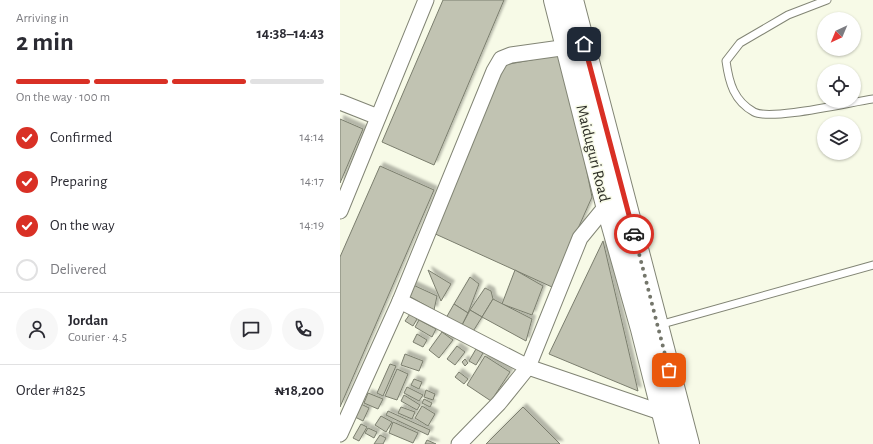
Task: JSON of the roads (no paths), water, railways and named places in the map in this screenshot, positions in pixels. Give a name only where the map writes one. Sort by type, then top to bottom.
[{"type":"highway","name":"Maiduguri Road","points":[[555,0],[607,205],[650,327],[688,444]]},
{"type":"highway","name":"Maiduguri Road","points":[[572,0],[650,327],[663,413],[671,444]]},
{"type":"street","points":[[340,211],[426,0]]},
{"type":"street","points":[[340,434],[400,302],[494,71],[501,59],[511,55],[568,47]]},
{"type":"street","points":[[340,102],[378,117]]},
{"type":"street","points":[[459,444],[499,403],[528,367],[580,238],[607,205]]},
{"type":"street","points":[[400,302],[528,367],[663,413]]},
{"type":"lane","points":[[827,0],[788,15],[740,43],[726,61],[729,84],[738,100],[756,113],[777,115],[873,99]]},
{"type":"lane","points":[[650,327],[873,265]]}]
